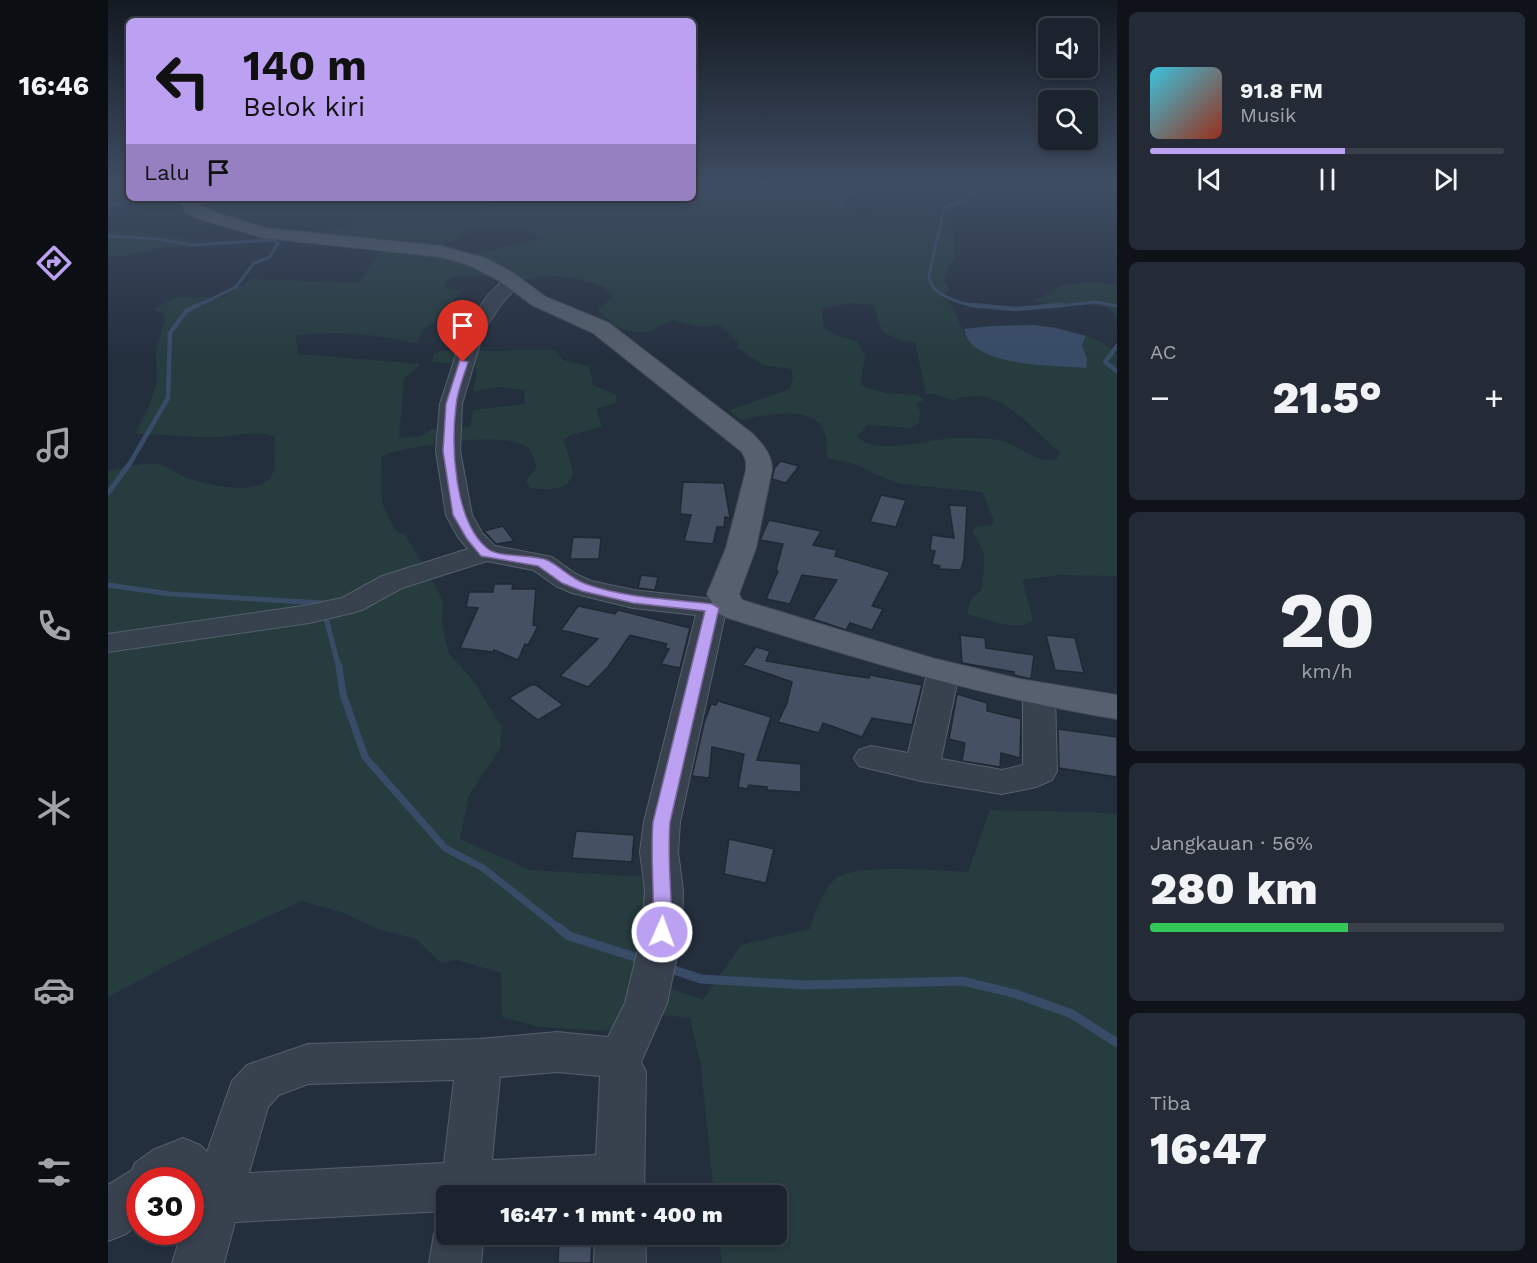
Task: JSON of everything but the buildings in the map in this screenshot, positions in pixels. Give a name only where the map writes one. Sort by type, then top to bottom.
[{"type":"main road","points":[[335,242],[455,255],[491,268],[549,306],[601,328],[744,439],[754,450],[759,461],[759,471],[741,548],[720,607],[943,674],[1039,695],[1117,707]]},
{"type":"street","points":[[486,553],[471,537],[459,515],[448,451],[451,404],[474,330],[495,299],[513,281]]},
{"type":"street","points":[[108,643],[309,614],[352,604],[392,582],[486,553],[542,563],[566,580],[582,587],[633,599],[720,607],[662,822],[659,852],[664,890],[662,932],[646,1003],[618,1063]]},
{"type":"street","points":[[921,769],[943,674]]},
{"type":"street","points":[[871,758],[921,769],[1002,782],[1024,778],[1040,771],[1039,695]]},
{"type":"street","points":[[198,1263],[248,1096],[263,1080],[308,1064],[478,1059],[556,1052],[602,1055],[618,1063],[623,1072],[619,1185]]},
{"type":"street","points":[[465,1185],[478,1059]]},
{"type":"street","points":[[169,1167],[183,1161],[189,1167]]},
{"type":"street","points":[[204,1183],[219,1198],[436,1192]]},
{"type":"street","points":[[108,1216],[126,1202]]},
{"type":"street","points":[[455,1263],[457,1245]]},
{"type":"street","points":[[620,1245],[620,1263]]},
{"type":"green space","points":[[108,242],[191,242],[191,247],[160,248],[126,256],[108,256]]},
{"type":"green space","points":[[378,242],[450,242],[420,251],[462,259],[526,242],[954,242],[955,258],[947,268],[945,283],[949,287],[943,296],[953,307],[965,336],[989,355],[1085,368],[1082,345],[1086,336],[1099,341],[1117,355],[1117,576],[1059,575],[1022,580],[1033,619],[1028,623],[1012,625],[967,614],[970,601],[982,589],[984,568],[984,553],[972,530],[992,525],[994,521],[982,492],[901,484],[858,465],[828,458],[825,434],[820,424],[801,414],[775,414],[740,420],[729,410],[790,389],[793,377],[791,369],[763,365],[737,348],[738,343],[720,325],[699,327],[673,320],[647,332],[634,332],[607,319],[598,309],[613,297],[603,286],[578,279],[545,275],[528,280],[506,276],[453,277],[445,283],[446,288],[461,291],[444,315],[423,330],[416,343],[356,334],[325,333],[296,336],[298,354],[421,364],[404,379],[399,437],[416,437],[431,429],[470,427],[473,410],[525,404],[524,390],[499,387],[473,391],[477,373],[475,365],[432,362],[434,354],[442,351],[554,350],[563,360],[589,366],[593,385],[616,395],[617,402],[596,409],[602,427],[570,435],[564,440],[573,473],[571,479],[562,487],[530,488],[526,480],[537,467],[527,447],[515,442],[498,440],[455,441],[381,456],[382,503],[395,530],[406,536],[443,600],[442,622],[448,652],[475,683],[502,728],[500,749],[469,795],[460,839],[530,870],[650,877],[640,921],[632,975],[703,1000],[741,945],[810,929],[824,893],[838,877],[865,870],[883,869],[968,872],[990,810],[1117,814],[1117,1263],[722,1263],[720,1245],[787,1245],[787,1185],[713,1185],[701,1066],[690,1018],[653,1014],[606,1031],[539,1027],[502,1017],[501,973],[458,960],[441,963],[416,939],[378,929],[341,912],[301,901],[204,946],[108,997],[108,471],[158,464],[196,481],[236,488],[261,484],[270,479],[275,465],[275,437],[261,433],[219,437],[135,434],[150,404],[157,381],[156,350],[165,321],[163,313],[153,310],[175,297],[224,297],[251,279],[358,283],[386,243]],"holes":[[[851,303],[873,305],[882,331],[900,341],[915,342],[926,394],[935,394],[955,401],[957,398],[985,397],[1005,405],[1025,420],[1060,453],[1056,460],[1042,459],[1003,441],[990,439],[946,439],[878,446],[866,443],[857,437],[867,425],[910,428],[919,423],[920,411],[916,405],[923,400],[918,395],[884,393],[860,385],[865,356],[857,341],[835,335],[823,327],[822,309]]]},
{"type":"green space","points":[[1096,282],[1117,285],[1117,317],[1110,310],[1101,306],[1045,303],[1035,300],[1063,285]]},
{"type":"water","points":[[1034,325],[1086,336],[1082,345],[1087,359],[1086,368],[1036,365],[997,358],[981,351],[970,342],[964,329],[990,326]]},
{"type":"waterway","points":[[175,242],[191,245],[241,242]]},
{"type":"waterway","points":[[195,307],[236,287],[254,263],[270,257],[278,243],[276,242]]},
{"type":"waterway","points":[[936,242],[929,275],[930,282],[940,293],[964,304],[979,307]]},
{"type":"waterway","points":[[1049,307],[1095,302],[1117,306]]},
{"type":"waterway","points":[[129,465],[168,398],[170,333],[186,311],[198,305]]},
{"type":"waterway","points":[[971,305],[1015,309],[1062,305]]},
{"type":"waterway","points":[[1117,346],[1105,362],[1117,371]]},
{"type":"waterway","points":[[108,493],[130,463]]},
{"type":"waterway","points":[[108,585],[170,594],[322,603],[339,668]]},
{"type":"waterway","points":[[339,666],[343,694],[365,757],[445,848],[483,868],[560,929]]},
{"type":"waterway","points":[[558,927],[569,936],[641,959]]},
{"type":"waterway","points":[[668,968],[701,979],[804,985],[963,981],[1016,994],[1072,1014],[1117,1043]]},
{"type":"route","points":[[463,362],[451,404],[448,451],[459,515],[471,537],[486,553],[532,559],[550,567],[566,580],[582,587],[633,599],[712,608],[662,822],[659,852],[664,890],[662,932]]}]
